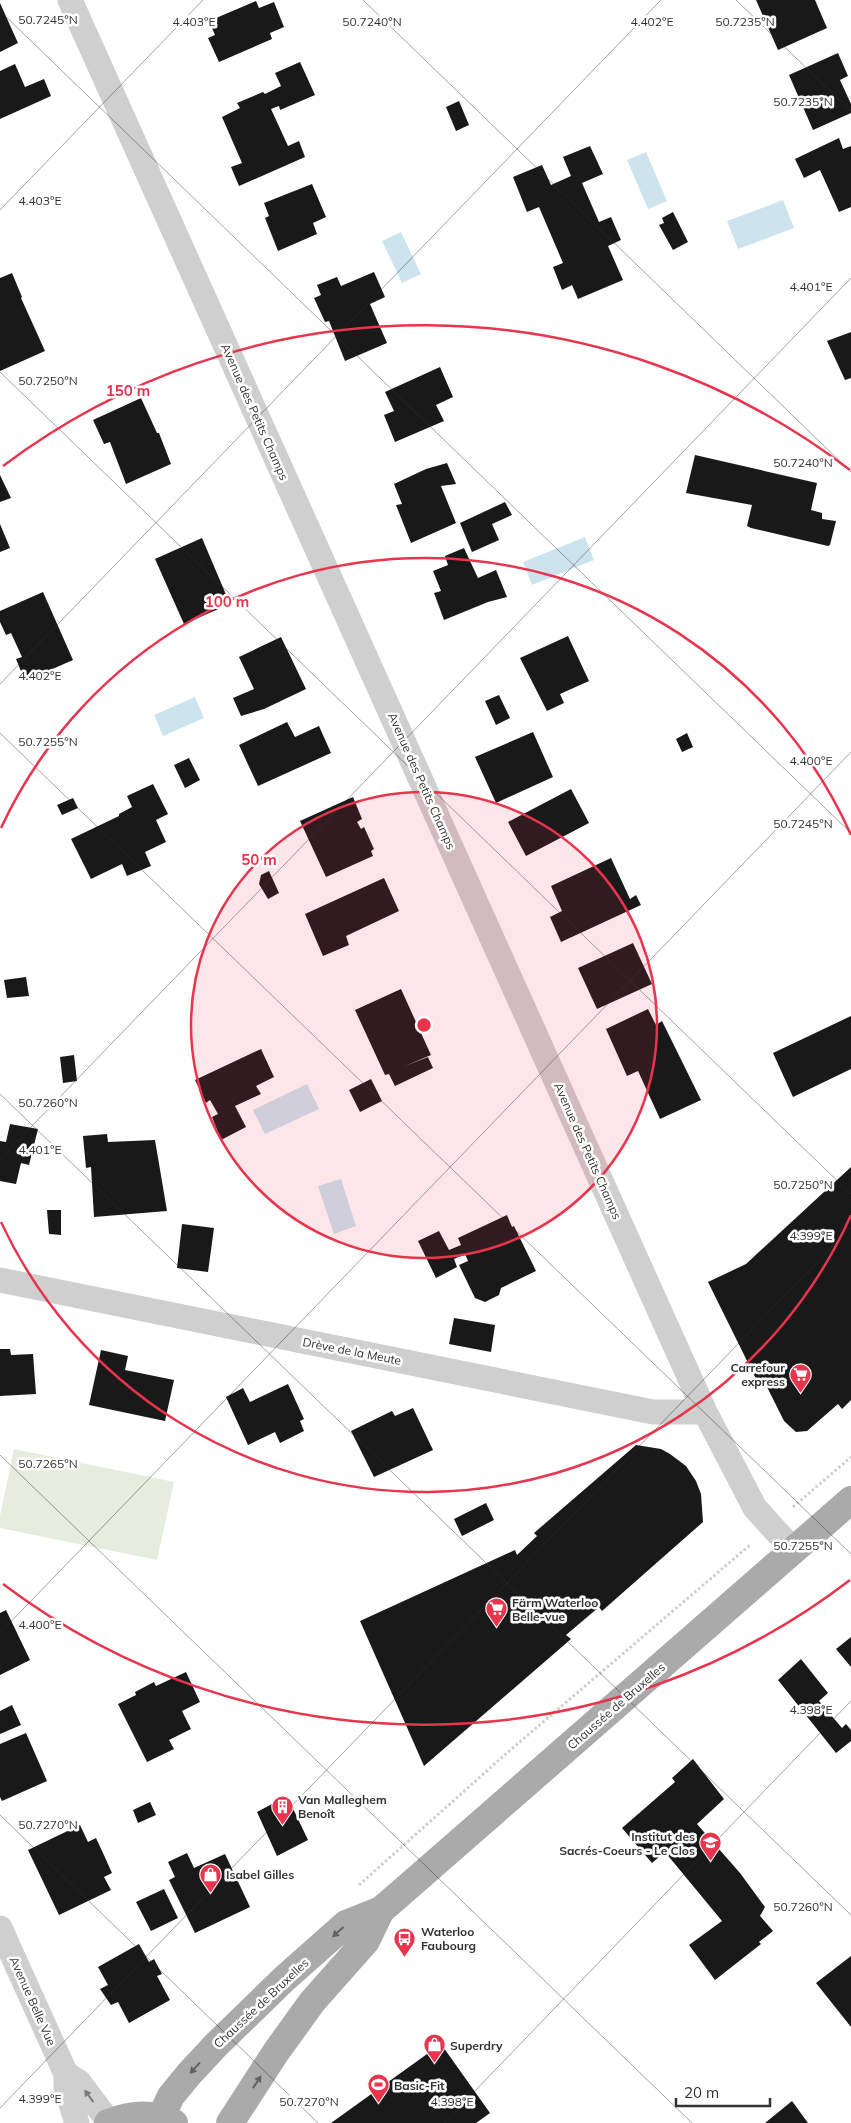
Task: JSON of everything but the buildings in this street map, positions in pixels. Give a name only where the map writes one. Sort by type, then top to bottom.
[{"type":"main road","name":"Chaussée de Bruxelles","points":[[108,2123],[135,2115],[168,2120],[170,2096],[216,2045],[284,1979],[346,1924],[381,1910],[851,1500]]},
{"type":"main road","name":"Chaussée de Bruxelles","points":[[230,2123],[276,2052],[312,2002],[366,1941],[381,1910]]},
{"type":"street","name":"Avenue des Petits Champs","points":[[70,0],[705,1412],[755,1508],[794,1550]]},
{"type":"street","name":"Drève de la Meute","points":[[0,1280],[653,1412],[705,1412]]},
{"type":"street","name":"Avenue Belle Vue","points":[[0,1928],[66,2074],[66,2088],[77,2123]]},
{"type":"street","name":"Avenue Belle Vue","points":[[66,2074],[79,2082],[108,2123]]},
{"type":"path","points":[[811,1492],[851,1457]]},
{"type":"path","points":[[354,1889],[508,1752],[728,1564]]},
{"type":"shaded area","points":[[14,1449],[174,1482],[157,1560],[0,1528],[0,1516]]},
{"type":"water","points":[[646,152],[667,201],[648,209],[627,160]]},
{"type":"water","points":[[783,200],[794,228],[738,249],[727,221]]},
{"type":"water","points":[[401,232],[421,274],[402,283],[382,241]]},
{"type":"water","points":[[585,537],[594,560],[532,585],[523,562]]},
{"type":"water","points":[[195,697],[204,718],[163,736],[154,715]]},
{"type":"water","points":[[307,1084],[319,1109],[265,1134],[253,1110]]},
{"type":"water","points":[[341,1179],[356,1226],[334,1234],[318,1186]]},
{"type":"place","name":"Carrefour express","points":[[801,1393]]},
{"type":"place","name":"Färm Waterloo Belle-vue","points":[[496,1628]]},
{"type":"place","name":"Van Malleghem Benoît","points":[[282,1825]]},
{"type":"place","name":"Institut des Sacrés-Coeurs - Le Clos","points":[[711,1862]]},
{"type":"place","name":"Isabel Gilles","points":[[210,1893]]},
{"type":"place","name":"Waterloo Faubourg","points":[[405,1957]]},
{"type":"place","name":"Superdry","points":[[434,2064]]},
{"type":"place","name":"Basic-Fit","points":[[378,2104]]}]
